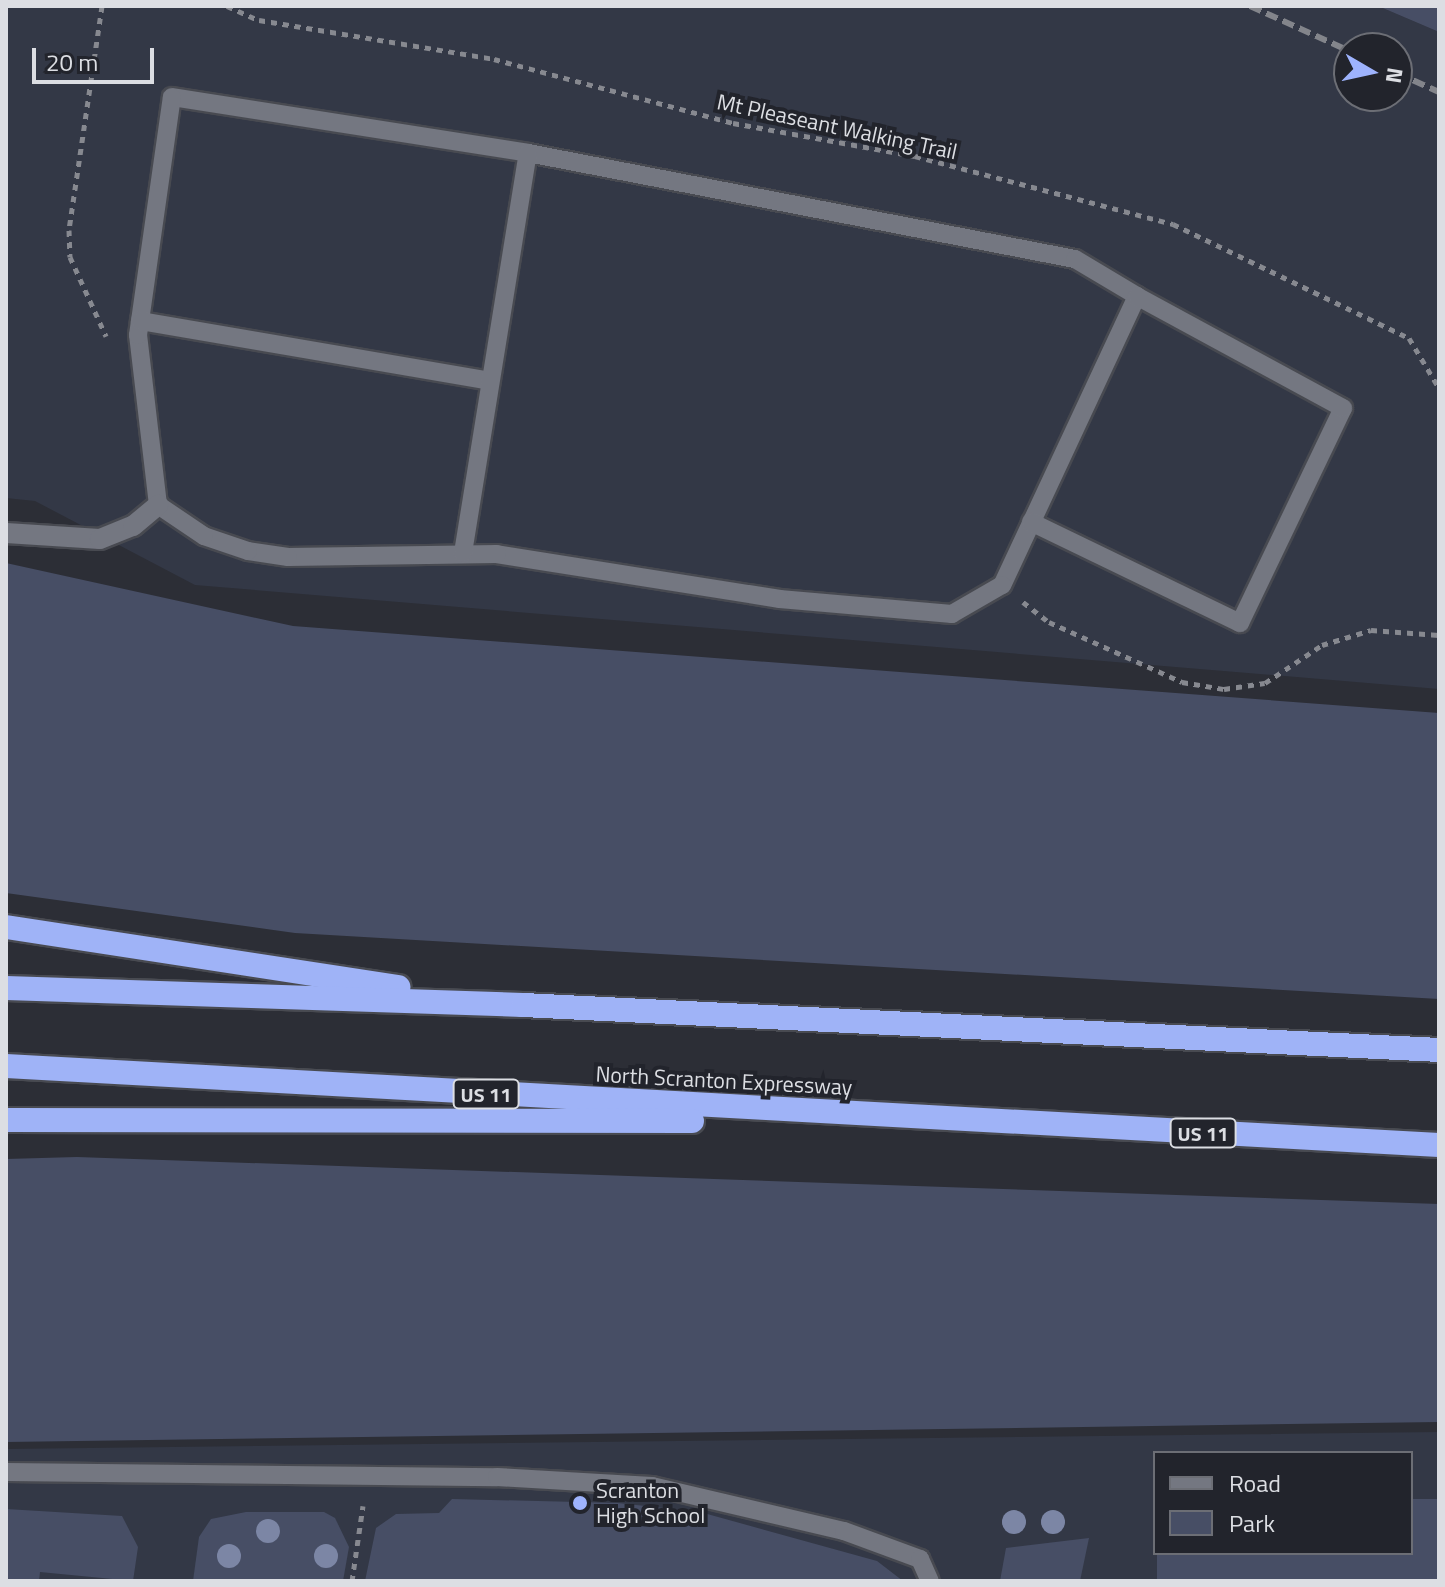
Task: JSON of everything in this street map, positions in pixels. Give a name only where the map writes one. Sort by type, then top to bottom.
[{"type":"highway","points":[[6,927],[523,1005]]},
{"type":"highway","points":[[6,988],[523,1005],[1439,1050]]},
{"type":"highway","name":"North Scranton Expressway","points":[[6,1066],[967,1122],[1439,1145]]},
{"type":"highway","points":[[6,1120],[967,1122]]},
{"type":"street","points":[[6,533],[100,539],[133,526],[158,505]]},
{"type":"lane","points":[[1031,522],[1240,623],[1343,408],[1075,259],[528,153],[172,97],[140,321],[158,505],[204,536],[275,555],[463,553],[577,563],[780,599],[952,614],[1002,585],[1031,522],[1137,296]]},
{"type":"lane","points":[[463,553],[528,153]]},
{"type":"lane","points":[[140,321],[490,381]]},
{"type":"lane","points":[[6,1472],[497,1477],[652,1486],[729,1499],[844,1531],[920,1559],[930,1581]]},
{"type":"path","points":[[102,6],[69,230],[70,257],[110,344]]},
{"type":"path","name":"Mt Pleaseant Walking Trail","points":[[227,6],[259,20],[494,59],[733,123],[915,156],[1173,224],[1409,338],[1439,388]]},
{"type":"path","points":[[1002,585],[1049,622],[1182,682],[1224,689],[1265,683],[1322,645],[1371,630],[1439,635]]},
{"type":"path","points":[[352,1581],[364,1505]]},
{"type":"shaded area","points":[[6,6],[1378,6],[1439,32],[1439,689],[195,585],[35,501],[6,498]]},
{"type":"shaded area","name":"Scranton High School","points":[[1439,1432],[1439,1581],[6,1581],[6,1449]]},
{"type":"green space","points":[[1378,6],[1439,6],[1439,32]]},
{"type":"green space","points":[[6,563],[293,626],[1439,713],[1439,999],[295,933],[6,893]]},
{"type":"green space","points":[[77,1157],[1439,1204],[1439,1422],[6,1442],[6,1159]]},
{"type":"green space","points":[[452,1499],[618,1503],[700,1512],[877,1561],[903,1581],[365,1581],[376,1528],[396,1514],[439,1513]]},
{"type":"green space","points":[[1413,1499],[1439,1499],[1439,1581],[1157,1581],[1157,1555],[1413,1555]]},
{"type":"green space","points":[[6,1509],[122,1516],[138,1547],[133,1581],[40,1572],[39,1581],[6,1581]]},
{"type":"green space","points":[[246,1512],[324,1512],[335,1518],[349,1547],[343,1581],[193,1581],[199,1537],[211,1519]]},
{"type":"green space","points":[[1089,1538],[1080,1581],[1000,1581],[1006,1548]]},
{"type":"railway","points":[[1250,6],[1333,44]]},
{"type":"railway","points":[[1413,80],[1439,92]]},
{"type":"place","name":"Scranton High School","points":[[580,1503]]}]
